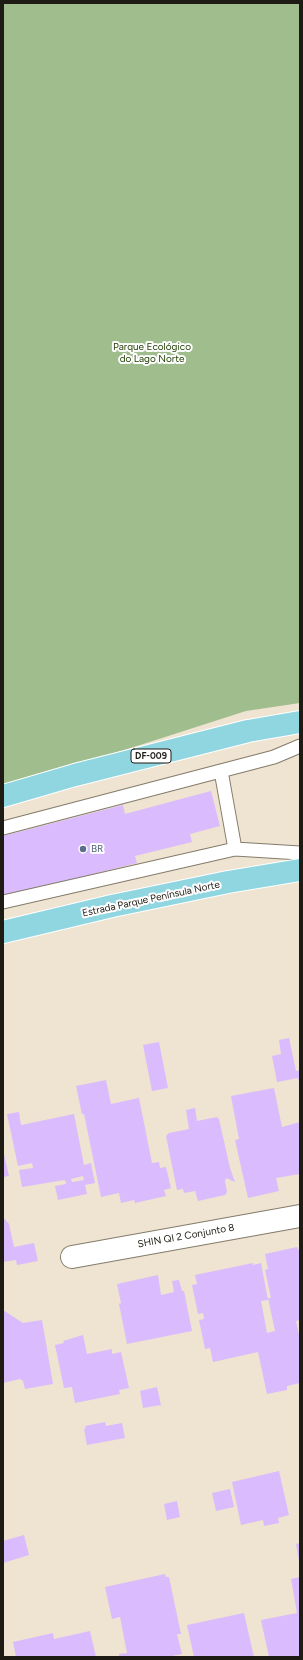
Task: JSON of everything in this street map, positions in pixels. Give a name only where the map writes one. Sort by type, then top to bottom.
[{"type":"main road","name":"DF-009","points":[[3,796],[75,775],[248,731],[300,722]]},
{"type":"main road","name":"Estrada Parque Península Norte","points":[[3,932],[120,904],[228,882],[300,870]]},
{"type":"street","name":"SHIN QI 2 Conjunto 8","points":[[72,1257],[300,1216]]},
{"type":"lane","points":[[3,828],[274,757],[300,746]]},
{"type":"lane","points":[[221,771],[235,849]]},
{"type":"lane","points":[[3,902],[235,849],[300,853]]},
{"type":"green space","name":"Parque Ecológico do Lago Norte","points":[[3,3],[300,3],[300,703],[246,711],[3,789]]},
{"type":"building","name":"BR","points":[[211,791],[220,826],[190,834],[192,842],[135,856],[137,863],[3,897],[3,836],[123,805],[125,814]]},
{"type":"building","points":[[289,1038],[296,1071],[300,1070],[300,1085],[298,1078],[277,1082],[272,1056],[281,1054],[279,1040]]},
{"type":"building","points":[[159,1042],[168,1088],[152,1091],[143,1045]]},
{"type":"building","points":[[106,1080],[111,1104],[139,1098],[152,1163],[159,1162],[160,1168],[166,1167],[171,1188],[164,1190],[166,1196],[135,1203],[134,1200],[121,1203],[119,1193],[101,1197],[84,1114],[82,1114],[76,1086]]},
{"type":"building","points":[[274,1088],[282,1127],[300,1122],[300,1174],[276,1178],[279,1191],[248,1198],[235,1140],[239,1139],[231,1096]]},
{"type":"building","points":[[195,1108],[197,1121],[217,1117],[219,1119],[230,1168],[235,1182],[226,1178],[225,1181],[227,1192],[225,1195],[198,1201],[195,1191],[184,1193],[183,1189],[177,1190],[166,1136],[169,1133],[189,1129],[186,1110]]},
{"type":"building","points":[[19,1112],[21,1125],[74,1114],[84,1165],[91,1163],[95,1183],[85,1185],[87,1194],[58,1200],[55,1186],[66,1184],[65,1180],[22,1187],[19,1170],[33,1168],[32,1163],[18,1166],[7,1114]],"holes":[[[83,1176],[84,1180],[72,1182],[71,1179]]]},
{"type":"building","points":[[3,1150],[9,1176],[3,1177]]},
{"type":"building","points":[[3,1217],[9,1224],[14,1247],[34,1243],[38,1261],[17,1265],[16,1260],[3,1262]]},
{"type":"building","points":[[297,1247],[300,1252],[300,1320],[296,1321],[300,1339],[300,1383],[287,1386],[287,1390],[267,1394],[258,1352],[213,1362],[210,1348],[205,1349],[199,1320],[204,1319],[203,1313],[198,1314],[192,1285],[197,1284],[195,1275],[253,1263],[253,1265],[261,1263],[268,1300],[261,1301],[267,1333],[275,1331],[268,1298],[271,1298],[265,1270],[268,1269],[265,1254]]},
{"type":"building","points":[[158,1275],[161,1295],[174,1292],[172,1281],[179,1280],[182,1291],[184,1291],[192,1331],[127,1344],[119,1304],[121,1303],[117,1284]]},
{"type":"building","points":[[3,1310],[23,1323],[42,1320],[53,1384],[25,1389],[23,1381],[20,1379],[3,1383]]},
{"type":"building","points":[[83,1335],[87,1354],[112,1349],[112,1354],[121,1352],[129,1388],[119,1390],[120,1394],[75,1403],[72,1387],[64,1388],[55,1345]]},
{"type":"building","points":[[157,1387],[161,1405],[143,1408],[140,1391]]},
{"type":"building","points":[[105,1422],[106,1426],[122,1423],[125,1438],[87,1445],[84,1429],[86,1428],[85,1426]]},
{"type":"building","points":[[279,1471],[289,1515],[278,1518],[279,1523],[264,1526],[263,1520],[241,1525],[232,1482]]},
{"type":"building","points":[[230,1489],[234,1507],[216,1511],[212,1493]]},
{"type":"building","points":[[177,1501],[180,1517],[167,1520],[164,1504]]},
{"type":"building","points":[[24,1535],[29,1555],[3,1563],[3,1541]]},
{"type":"building","points":[[300,1543],[300,1561],[299,1561],[296,1544]]},
{"type":"building","points":[[165,1574],[166,1577],[169,1577],[181,1634],[177,1634],[182,1654],[167,1657],[119,1657],[119,1654],[127,1653],[120,1617],[112,1619],[105,1587]]},
{"type":"building","points":[[300,1577],[300,1657],[269,1657],[261,1620],[297,1613],[291,1579]]},
{"type":"building","points":[[244,1613],[254,1657],[194,1657],[187,1625]]},
{"type":"building","points":[[90,1631],[96,1657],[16,1657],[13,1642],[53,1633],[54,1639]]},
{"type":"place","name":"BR","points":[[83,849]]}]
